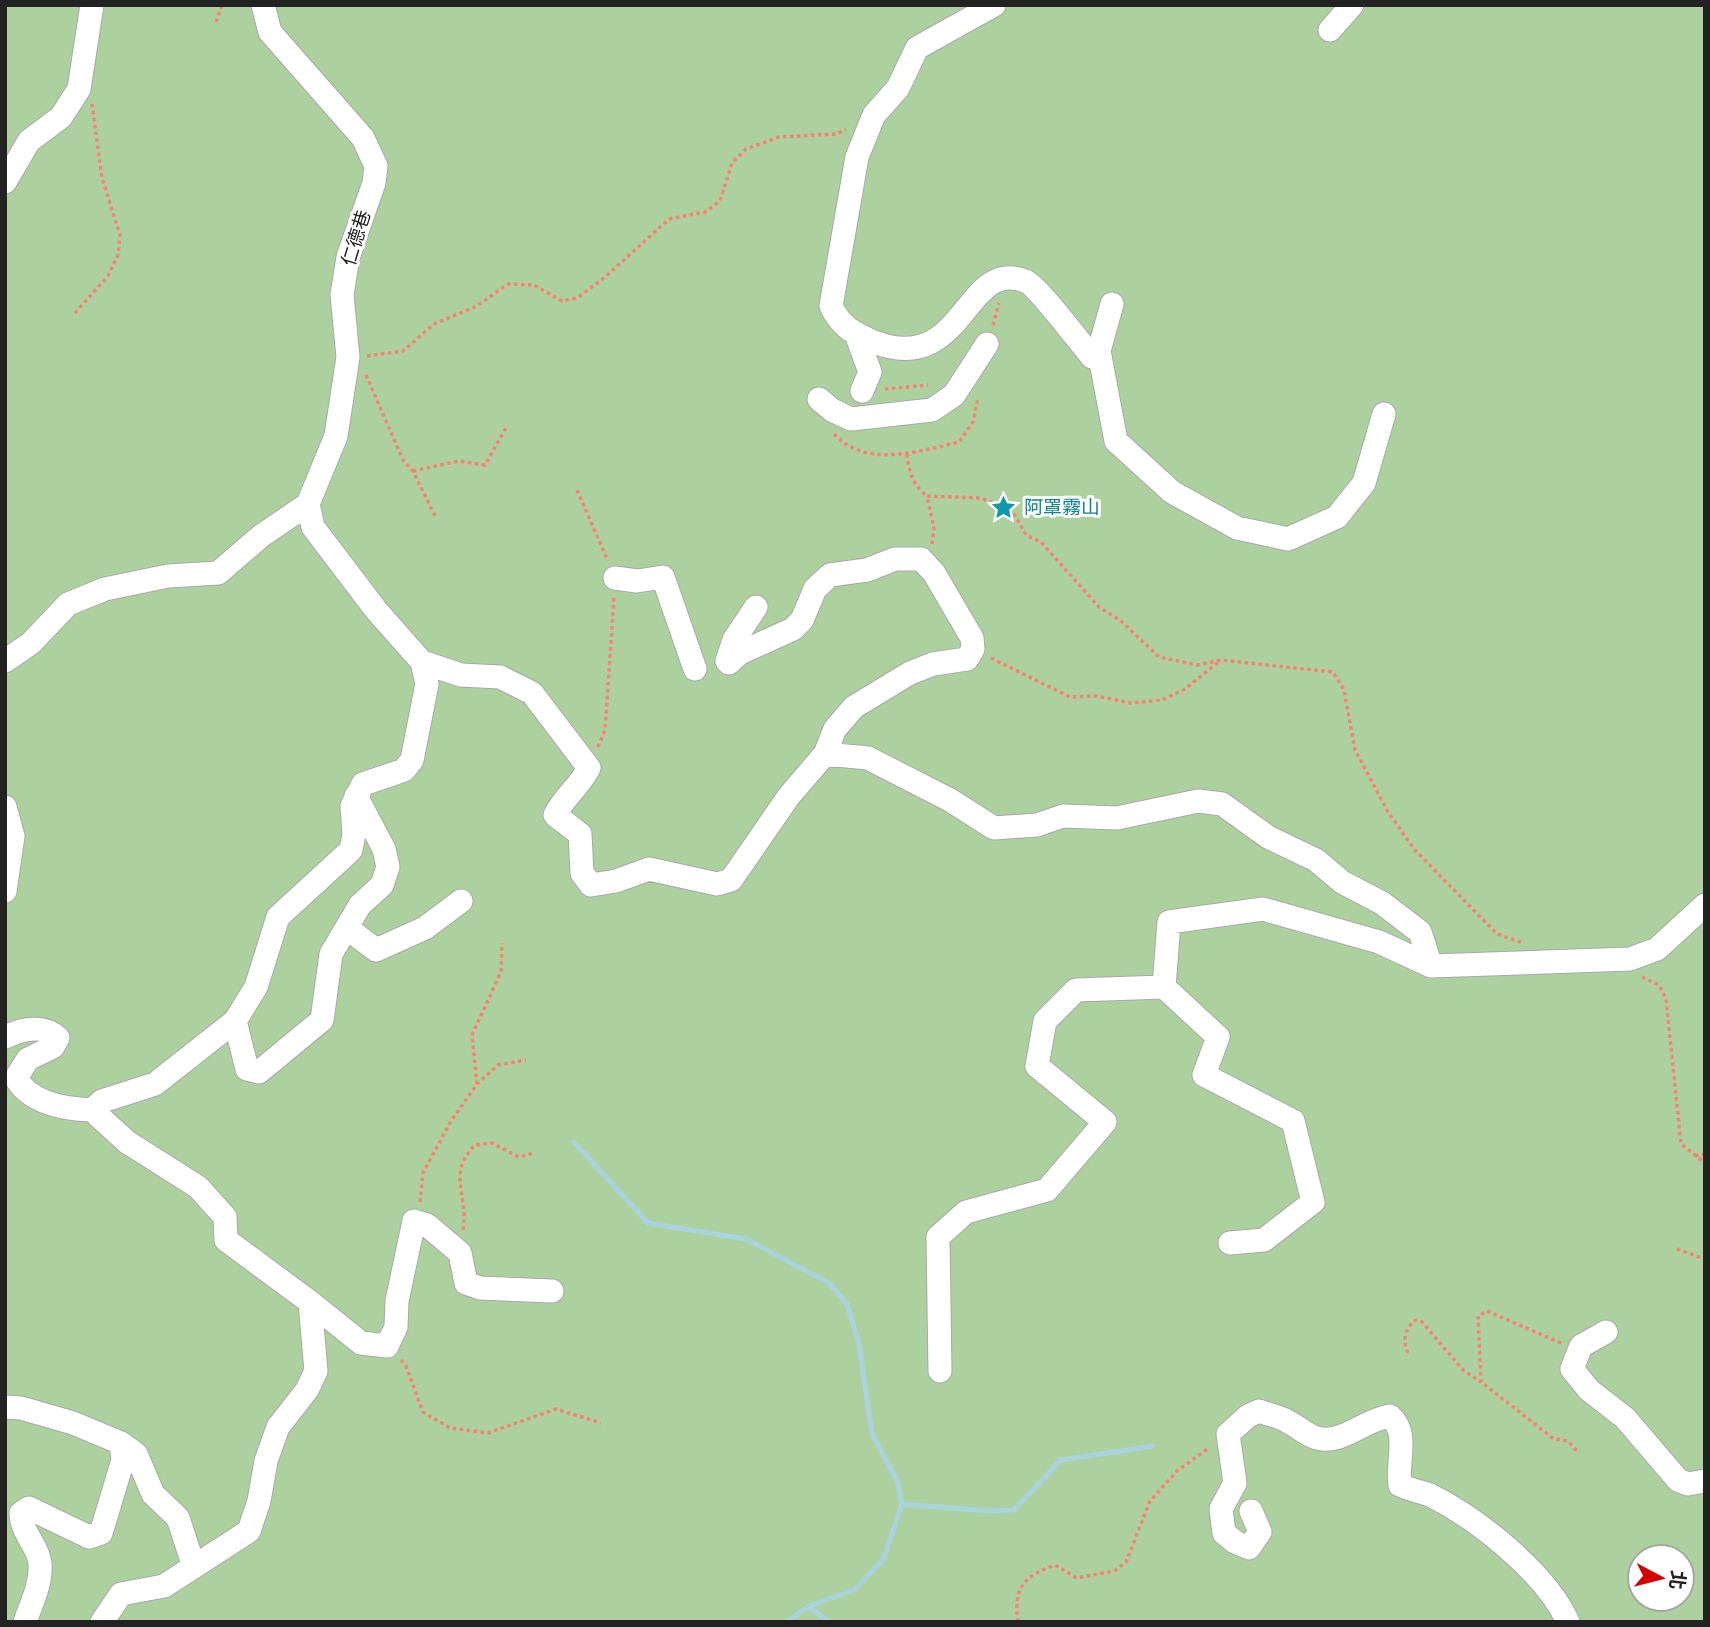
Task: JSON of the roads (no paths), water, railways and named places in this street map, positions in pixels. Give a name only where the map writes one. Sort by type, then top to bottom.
[{"type":"street","points":[[5,182],[29,141],[61,117],[79,89],[92,5]]},
{"type":"street","name":"仁德巷","points":[[263,5],[270,32],[363,138],[376,166],[374,183],[348,257],[342,295],[348,357],[336,436],[309,504]]},
{"type":"street","points":[[994,5],[917,48],[898,88],[874,115],[857,157],[831,306],[839,323],[856,334],[894,349],[934,343],[948,333],[988,283],[1007,277],[1028,281],[1092,357],[1099,351]]},
{"type":"street","points":[[1330,30],[1352,5]]},
{"type":"street","points":[[1112,304],[1099,351],[1116,441],[1172,492],[1237,528],[1288,539],[1337,517],[1364,483],[1384,414]]},
{"type":"street","points":[[856,334],[870,372],[862,391]]},
{"type":"street","points":[[819,399],[832,410],[851,419],[932,410],[954,395],[987,344]]},
{"type":"street","points":[[5,661],[31,643],[68,604],[106,589],[168,576],[218,573],[261,536],[309,504],[313,527],[376,610],[422,662],[428,684],[412,760],[404,769],[363,784],[352,806],[355,834],[351,850],[278,917],[256,987],[235,1021],[155,1084],[102,1101],[92,1110]]},
{"type":"street","points":[[422,662],[461,675],[500,677],[532,693],[589,768],[579,786],[564,796],[555,815],[580,834],[582,873],[591,885],[616,881],[649,869],[717,884],[731,880],[789,796],[825,754],[835,729],[854,707],[910,673],[933,664],[967,659],[973,649],[972,638],[934,573],[922,559],[895,559],[867,570],[830,575],[816,589],[802,620],[793,629],[740,653],[729,663],[727,661],[734,640],[756,607]]},
{"type":"street","points":[[615,578],[637,581],[663,577],[695,668]]},
{"type":"street","points":[[825,754],[868,758],[950,800],[993,828],[1037,825],[1063,816],[1117,818],[1198,801],[1222,804],[1268,837],[1316,860],[1342,882],[1382,903],[1420,932],[1431,966]]},
{"type":"street","points":[[235,1021],[247,1069],[259,1072],[322,1020],[331,954],[360,905],[382,884],[388,867],[384,849],[356,796]]},
{"type":"street","points":[[5,807],[13,836],[5,891]]},
{"type":"street","points":[[347,928],[376,950],[425,928],[461,901]]},
{"type":"street","points":[[1164,987],[1169,922],[1263,909],[1379,942],[1431,966],[1630,959],[1657,948],[1705,905]]},
{"type":"street","points":[[940,1371],[938,1237],[966,1213],[1047,1190],[1105,1122],[1037,1066],[1045,1021],[1076,990],[1164,987],[1218,1037],[1204,1075],[1293,1121],[1313,1202],[1264,1240],[1230,1243]]},
{"type":"street","points":[[5,1037],[31,1029],[51,1032],[58,1038],[53,1047],[28,1059],[16,1079],[20,1087],[62,1109],[92,1110],[127,1142],[198,1186],[225,1217],[226,1240],[360,1343],[387,1346],[396,1327],[397,1301],[414,1221],[427,1225],[460,1253],[466,1283],[480,1288],[552,1291]]},
{"type":"street","points":[[102,1622],[121,1594],[164,1586],[249,1531],[278,1427],[307,1390],[316,1371],[310,1302]]},
{"type":"street","points":[[1606,1332],[1581,1346],[1572,1369],[1589,1390],[1625,1418],[1678,1480],[1688,1484],[1705,1481]]},
{"type":"street","points":[[5,1407],[21,1408],[73,1423],[121,1443],[136,1454],[153,1494],[178,1518],[194,1567]]},
{"type":"street","points":[[1251,1511],[1260,1532],[1249,1548],[1224,1533],[1221,1509],[1236,1483],[1228,1434],[1248,1416],[1259,1411],[1285,1420],[1308,1436],[1320,1440],[1340,1437],[1378,1418],[1390,1416],[1398,1424],[1402,1437],[1399,1485],[1429,1495],[1489,1533],[1558,1599],[1568,1622]]},
{"type":"street","points":[[25,1622],[38,1584],[40,1561],[21,1524],[21,1513],[29,1508],[89,1537],[101,1533],[123,1460],[121,1443]]},
{"type":"waterway","points":[[574,1142],[648,1223],[746,1239],[829,1283],[847,1304],[859,1344],[872,1434],[897,1480],[902,1504],[883,1560],[854,1590],[809,1606],[787,1622]]},
{"type":"waterway","points":[[902,1504],[988,1511],[1014,1510],[1061,1460],[1153,1446]]},
{"type":"waterway","points":[[809,1607],[829,1622]]},
{"type":"place","name":"阿罩霧山","points":[[1004,507]]}]
